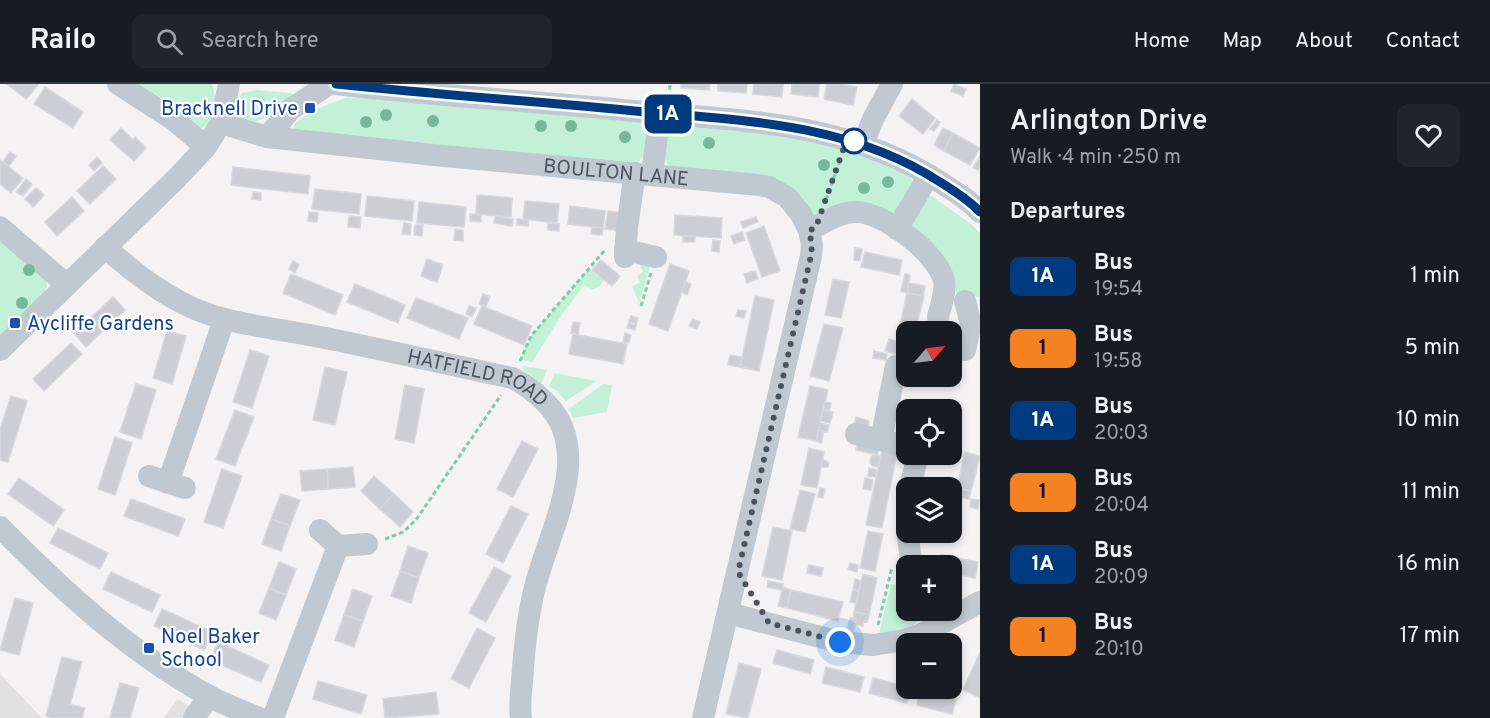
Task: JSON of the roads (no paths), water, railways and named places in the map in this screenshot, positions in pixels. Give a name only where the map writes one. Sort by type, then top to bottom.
[{"type":"street","points":[[118,84],[174,120],[206,147]]},
{"type":"street","points":[[0,350],[206,147],[221,123],[229,84]]},
{"type":"street","points":[[267,137],[291,110],[330,84]]},
{"type":"street","points":[[855,141],[873,119],[892,84]]},
{"type":"street","points":[[347,85],[787,126],[855,141],[908,163],[963,197],[980,212]]},
{"type":"street","points":[[656,257],[625,254],[660,113]]},
{"type":"street","name":"BOULTON LANE","points":[[221,123],[267,137],[769,187],[787,197],[812,229]]},
{"type":"street","points":[[897,229],[929,175]]},
{"type":"street","points":[[703,718],[811,256],[812,229],[840,214],[858,212],[897,229],[919,245],[935,261],[945,284],[940,307],[969,302],[971,324],[965,350]]},
{"type":"street","points":[[0,227],[67,285]]},
{"type":"street","name":"HATFIELD ROAD","points":[[105,248],[159,290],[195,309],[224,320],[347,342],[512,378],[522,382],[550,407],[565,430],[570,458],[565,489],[530,606],[526,632],[521,718]]},
{"type":"street","points":[[168,483],[224,320]]},
{"type":"street","points":[[881,440],[896,366]]},
{"type":"street","points":[[856,434],[896,444]]},
{"type":"street","points":[[0,527],[65,592],[155,663],[209,696],[259,718]]},
{"type":"street","points":[[320,530],[338,546],[368,544]]},
{"type":"street","points":[[273,718],[338,546]]},
{"type":"street","points":[[962,608],[980,602]]},
{"type":"street","points":[[728,613],[840,642],[873,645],[904,640],[930,621]]},
{"type":"street","points":[[194,718],[209,696]]},
{"type":"place","name":"Bracknell Drive","points":[[310,108]]},
{"type":"place","name":"Aycliffe Gardens","points":[[15,323]]},
{"type":"place","name":"Noel Baker School","points":[[149,648]]}]
